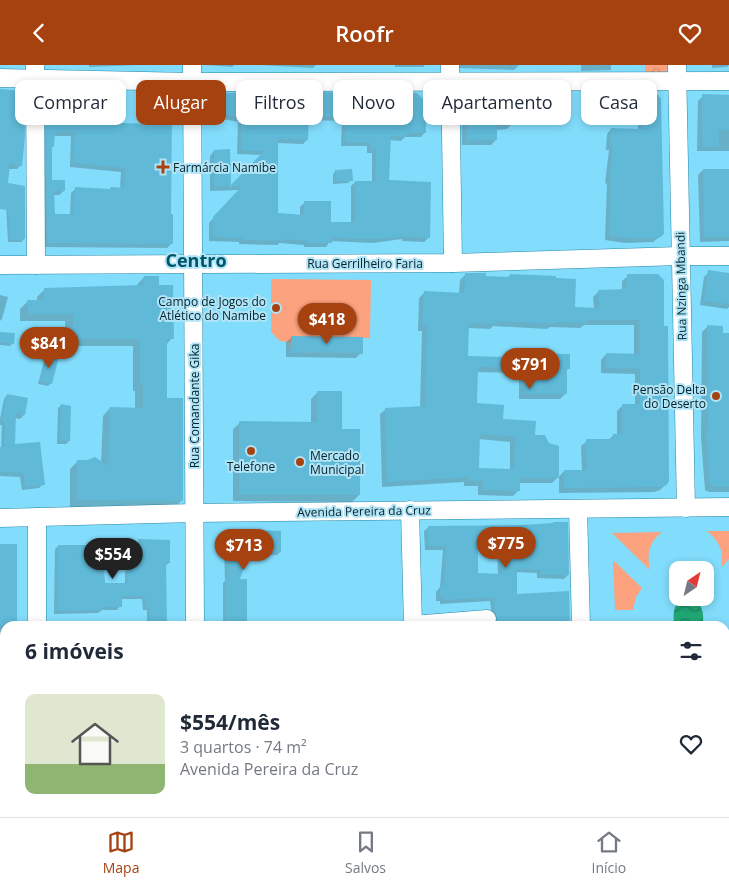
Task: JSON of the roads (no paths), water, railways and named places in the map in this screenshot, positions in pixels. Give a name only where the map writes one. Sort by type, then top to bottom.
[{"type":"street","points":[[35,72],[36,265]]},
{"type":"street","points":[[0,78],[35,72],[677,73],[729,81]]},
{"type":"street","name":"Rua Comandante Gika","points":[[192,73],[195,621]]},
{"type":"street","name":"Rua Nzinga Mbandi","points":[[677,73],[686,507]]},
{"type":"street","points":[[450,74],[453,263]]},
{"type":"street","name":"Rua Gerrilheiro Faria","points":[[0,265],[453,263],[729,256]]},
{"type":"street","name":"Avenida Pereira da Cruz","points":[[0,518],[194,513],[729,507]]},
{"type":"street","points":[[578,509],[581,621]]},
{"type":"street","points":[[410,511],[413,621]]},
{"type":"street","points":[[37,517],[37,621]]},
{"type":"street","points":[[466,621],[487,619]]},
{"type":"water","points":[[676,606],[700,606],[703,621],[674,621]]},
{"type":"place","name":"Farmárcia Namibe","points":[[163,167]]},
{"type":"place","name":"Campo de Jogos do Atlético do Namibe","points":[[276,308]]},
{"type":"place","name":"Pensão Delta do Deserto","points":[[716,396]]},
{"type":"place","name":"Telefone","points":[[251,451]]},
{"type":"place","name":"Mercado Municipal","points":[[300,462]]},
{"type":"district","name":"Centro","points":[[196,260]]}]
